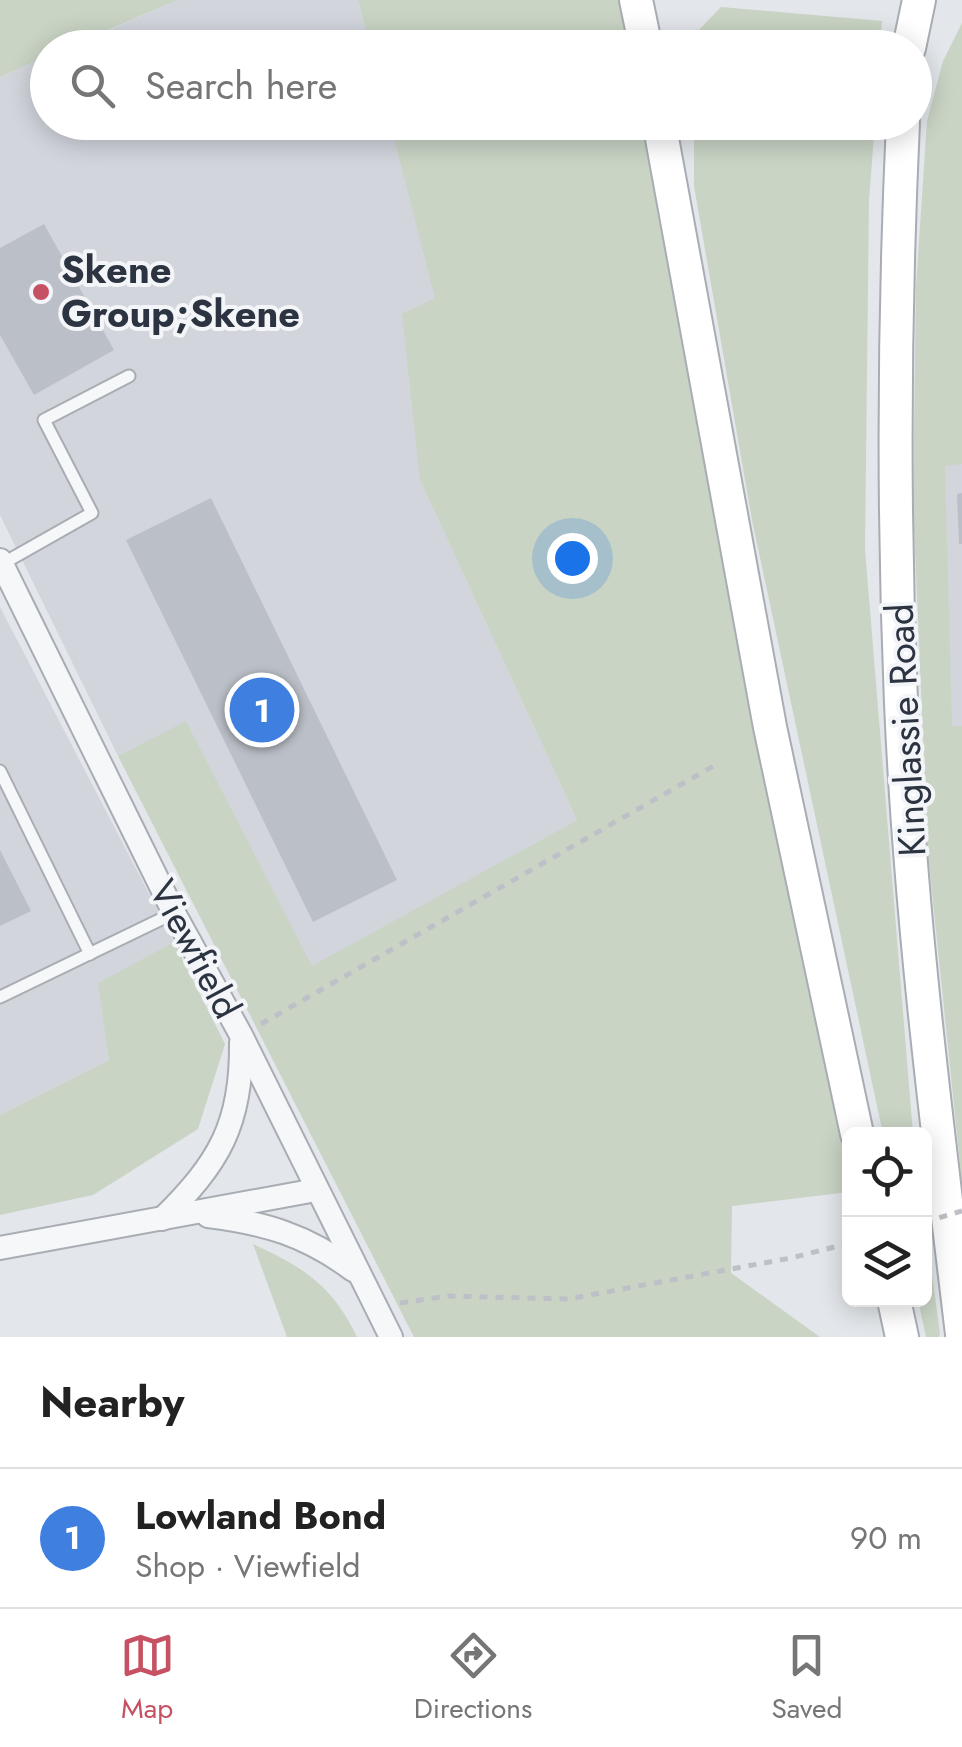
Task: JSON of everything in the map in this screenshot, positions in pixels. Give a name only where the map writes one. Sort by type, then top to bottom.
[{"type":"main road","points":[[636,0],[642,30]]},
{"type":"main road","points":[[913,30],[919,0]]},
{"type":"main road","points":[[662,140],[770,728],[855,1127]]},
{"type":"main road","name":"Kinglassie Road","points":[[902,140],[894,410],[901,705],[930,1064],[962,1334]]},
{"type":"main road","points":[[896,1307],[902,1337]]},
{"type":"street","name":"Viewfield","points":[[1,562],[391,1337]]},
{"type":"street","points":[[162,1219],[195,1186],[227,1138],[238,1096],[240,1035]]},
{"type":"street","points":[[0,1248],[316,1190]]},
{"type":"street","points":[[189,1214],[233,1219],[297,1235],[360,1275]]},
{"type":"lane","points":[[1,562],[92,513],[44,420],[129,376]]},
{"type":"lane","points":[[0,771],[90,954]]},
{"type":"lane","points":[[0,998],[174,912]]},
{"type":"path","points":[[240,1035],[718,764]]},
{"type":"path","points":[[932,1220],[962,1211]]},
{"type":"path","points":[[378,1312],[405,1302],[448,1296],[568,1299],[842,1245]]},
{"type":"shaded area","points":[[178,0],[358,0],[366,30],[109,30]]},
{"type":"shaded area","points":[[30,64],[30,140],[394,140],[436,299],[420,480],[577,820],[312,967],[186,722],[118,756],[0,515],[0,77]]},
{"type":"shaded area","points":[[962,85],[962,842],[950,735],[939,358]]},
{"type":"shaded area","points":[[0,607],[174,942],[99,983],[109,1060],[0,1115]]},
{"type":"green space","points":[[0,0],[178,0],[108,30],[30,30],[30,64],[0,77]]},
{"type":"green space","points":[[358,0],[636,0],[642,30],[366,30]]},
{"type":"green space","points":[[721,7],[882,21],[881,30],[699,30]]},
{"type":"green space","points":[[962,23],[962,464],[945,466],[952,726],[962,726],[962,1183],[928,853],[913,503],[916,287],[926,140],[932,140],[932,102],[943,61]]},
{"type":"green space","points":[[394,140],[662,140],[849,1127],[842,1127],[842,1193],[732,1206],[731,1273],[820,1337],[414,1337],[118,756],[186,721],[312,966],[577,820],[420,480],[402,314],[435,298]]},
{"type":"green space","points":[[694,140],[874,140],[869,200],[865,549],[912,1127],[882,1127],[752,520],[694,186]]},
{"type":"green space","points":[[174,942],[225,1044],[198,1129],[93,1195],[0,1215],[0,1115],[109,1060],[98,983]]},
{"type":"green space","points":[[253,1244],[314,1280],[337,1304],[357,1337],[287,1337]]},
{"type":"green space","points":[[932,1274],[940,1334],[926,1337],[920,1307],[932,1307]]},
{"type":"building","name":"Skene Group;Skene","points":[[44,224],[114,350],[34,395],[0,335],[0,248]]},
{"type":"building","points":[[962,493],[962,544],[959,544],[957,494]]},
{"type":"building","points":[[211,498],[397,880],[313,922],[126,540]]},
{"type":"building","points":[[0,850],[31,911],[0,926]]},
{"type":"place","name":"Skene Group;Skene","points":[[41,292]]},
{"type":"place","name":"Lowland Bond","points":[[262,710]]}]
